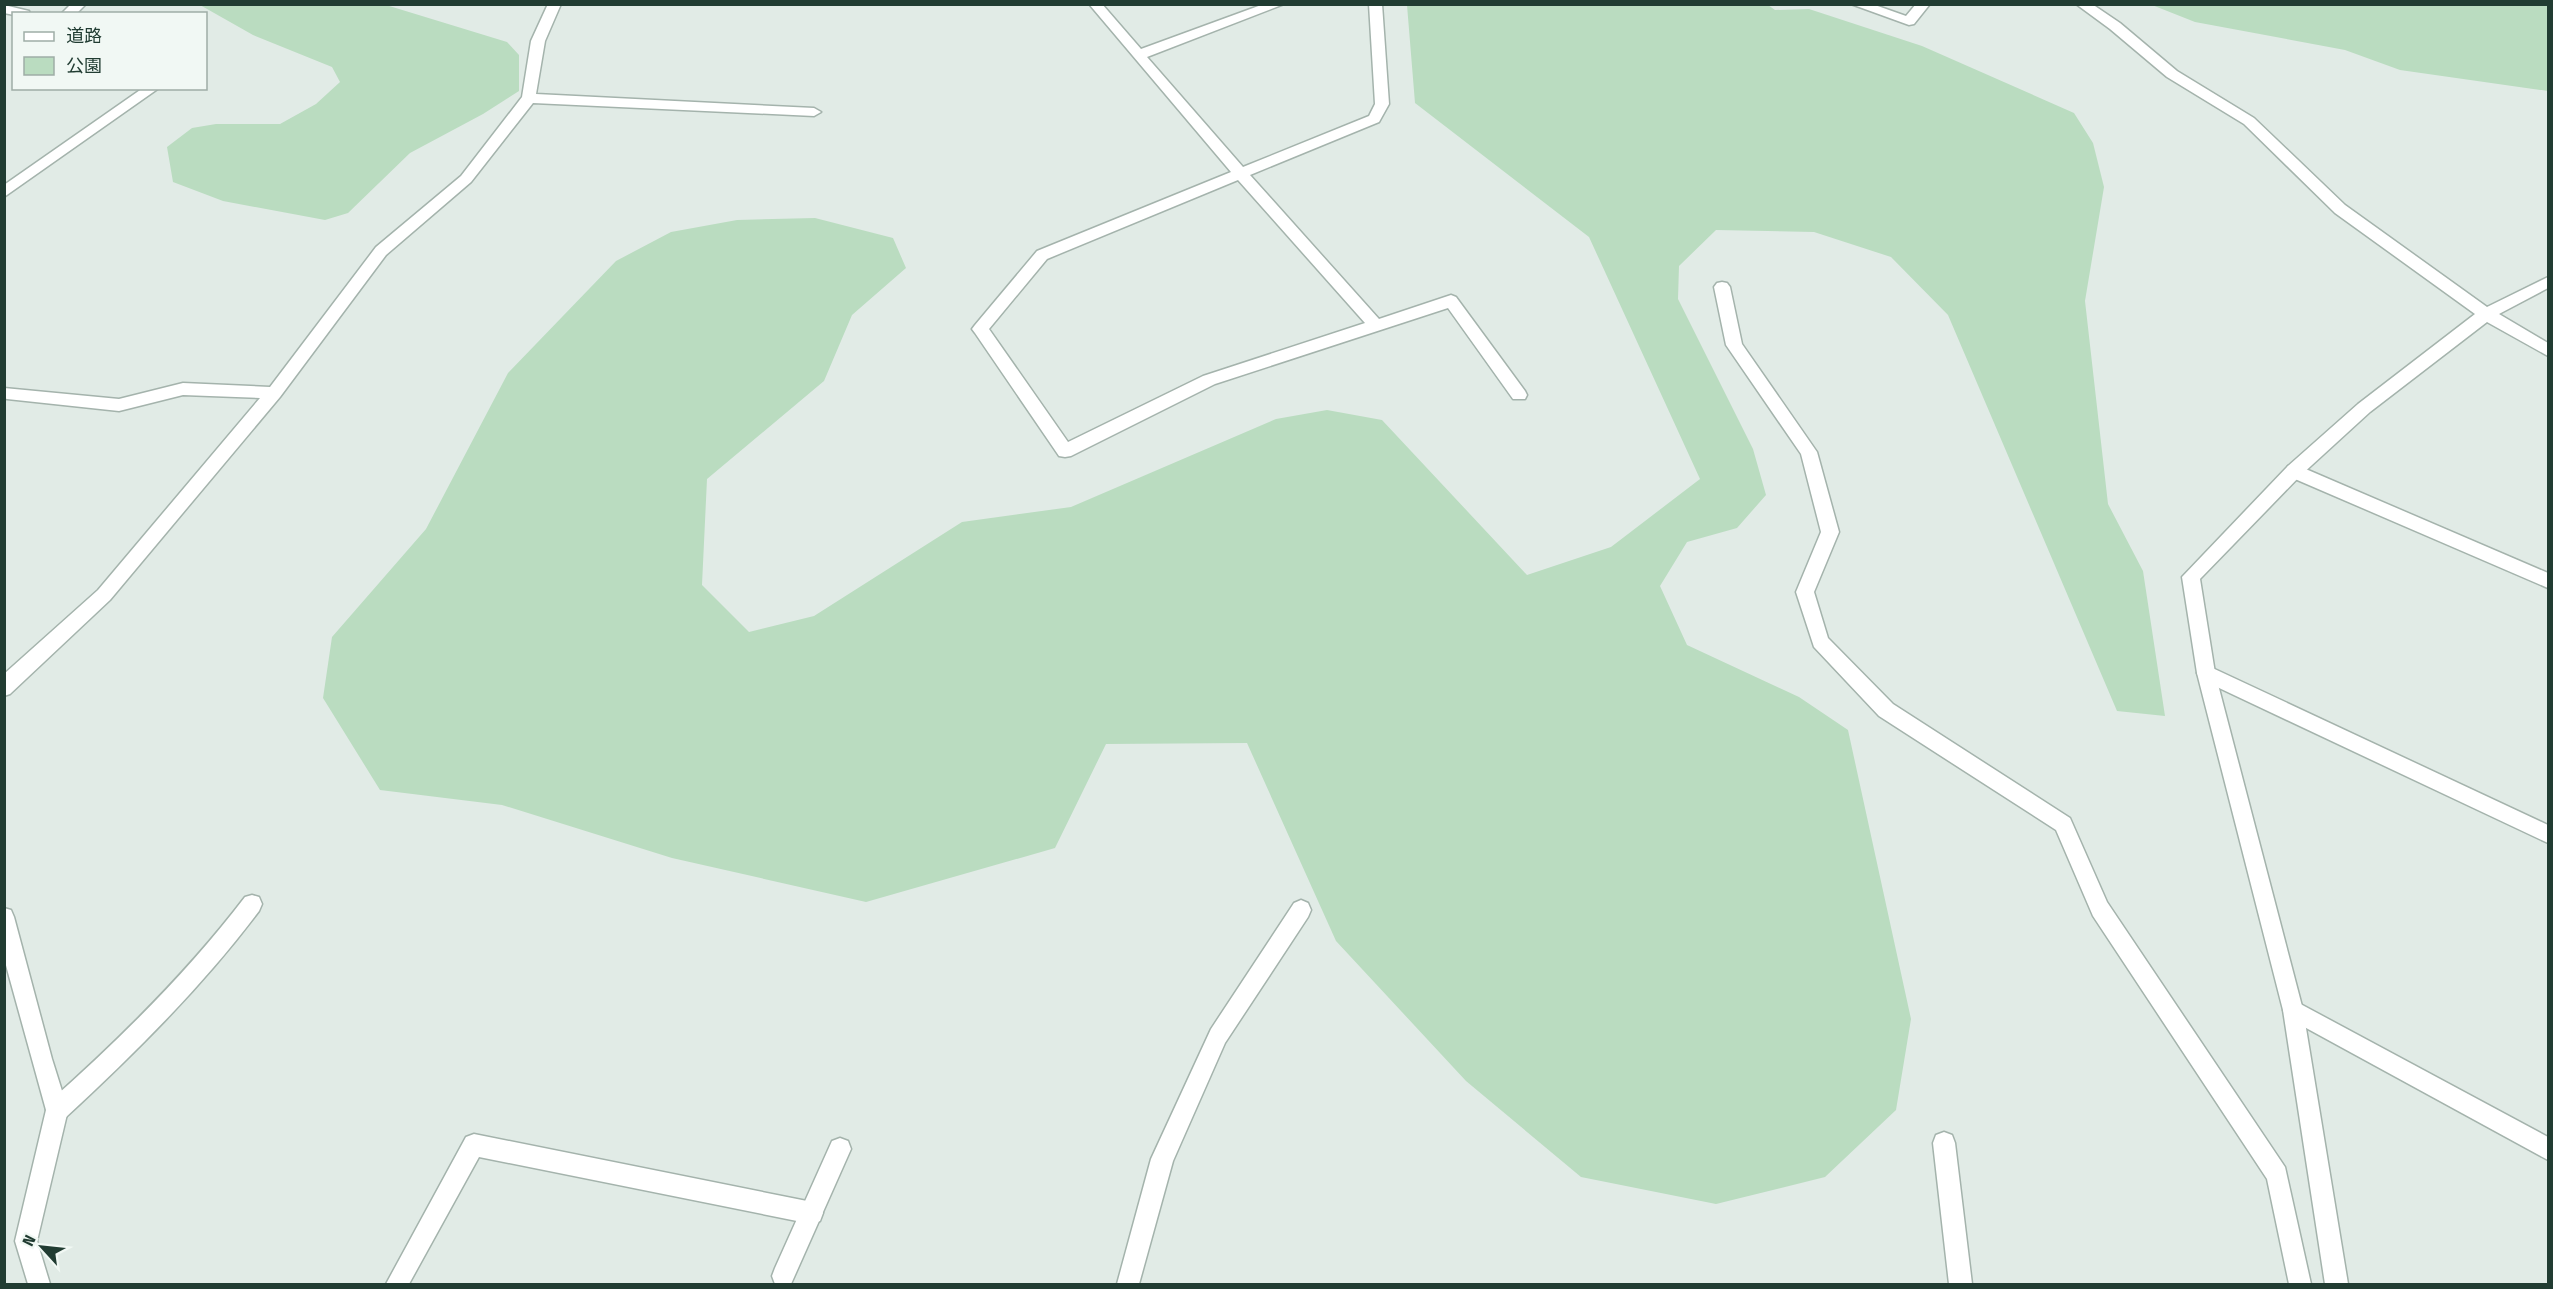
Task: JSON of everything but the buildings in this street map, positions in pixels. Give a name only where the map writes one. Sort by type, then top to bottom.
[{"type":"street","points":[[4,688],[104,595],[274,393],[381,250],[466,179],[529,98],[538,41],[555,4]]},
{"type":"street","points":[[1095,4],[1241,174],[1376,325]]},
{"type":"street","points":[[1139,55],[1278,4]]},
{"type":"street","points":[[1375,4],[1382,104],[1374,119],[1042,255],[980,329],[1065,451],[1209,381],[1451,301],[1519,395]]},
{"type":"street","points":[[1857,4],[1909,21],[1924,4]]},
{"type":"street","points":[[2082,4],[2115,26],[2172,74],[2249,121],[2340,210],[2486,314],[2548,350]]},
{"type":"street","points":[[4,192],[150,90]]},
{"type":"street","points":[[529,98],[813,112]]},
{"type":"street","points":[[2337,1284],[2293,1010],[2206,673],[2191,577],[2294,471],[2364,408],[2486,314],[2548,282]]},
{"type":"street","points":[[1722,287],[1734,345],[1809,452],[1830,532],[1805,592],[1820,642],[1886,710],[2063,825],[2100,909],[2277,1175],[2300,1284]]},
{"type":"street","points":[[7,393],[119,405],[183,388],[274,393]]},
{"type":"street","points":[[2294,471],[2548,581]]},
{"type":"street","points":[[2206,673],[2548,834]]},
{"type":"street","points":[[57,1110],[145,1030],[225,942],[252,904]]},
{"type":"street","points":[[1128,1284],[1162,1159],[1218,1036],[1301,910]]},
{"type":"street","points":[[4,917],[41,1059],[57,1110],[26,1241],[39,1284]]},
{"type":"street","points":[[2293,1010],[2548,1149]]},
{"type":"street","points":[[1944,1143],[1961,1284]]},
{"type":"street","points":[[397,1284],[474,1145],[812,1213]]},
{"type":"street","points":[[783,1276],[840,1149]]},
{"type":"green space","points":[[200,5],[386,5],[507,42],[519,55],[519,91],[483,114],[410,153],[348,213],[325,220],[223,201],[173,182],[167,147],[192,128],[216,124],[280,124],[316,104],[340,82],[332,67],[253,35]]},
{"type":"green space","points":[[1407,5],[1768,5],[1775,10],[1809,9],[1922,46],[2074,113],[2093,143],[2104,187],[2085,301],[2108,504],[2143,571],[2165,716],[2117,711],[1948,315],[1891,257],[1814,232],[1716,230],[1679,266],[1678,299],[1753,449],[1766,495],[1737,528],[1687,542],[1660,586],[1687,645],[1799,697],[1848,730],[1911,1019],[1896,1110],[1825,1177],[1716,1204],[1581,1177],[1466,1081],[1336,941],[1247,743],[1106,744],[1055,848],[866,902],[672,858],[502,805],[380,790],[323,698],[332,637],[426,529],[508,373],[616,261],[671,232],[737,220],[815,218],[893,238],[906,268],[852,315],[824,381],[707,479],[702,585],[749,632],[814,616],[962,522],[1071,507],[1276,419],[1327,410],[1382,420],[1527,575],[1611,547],[1700,479],[1589,237],[1415,103]]},
{"type":"green space","points":[[2152,5],[2548,5],[2548,91],[2400,70],[2345,50],[2195,22]]}]
